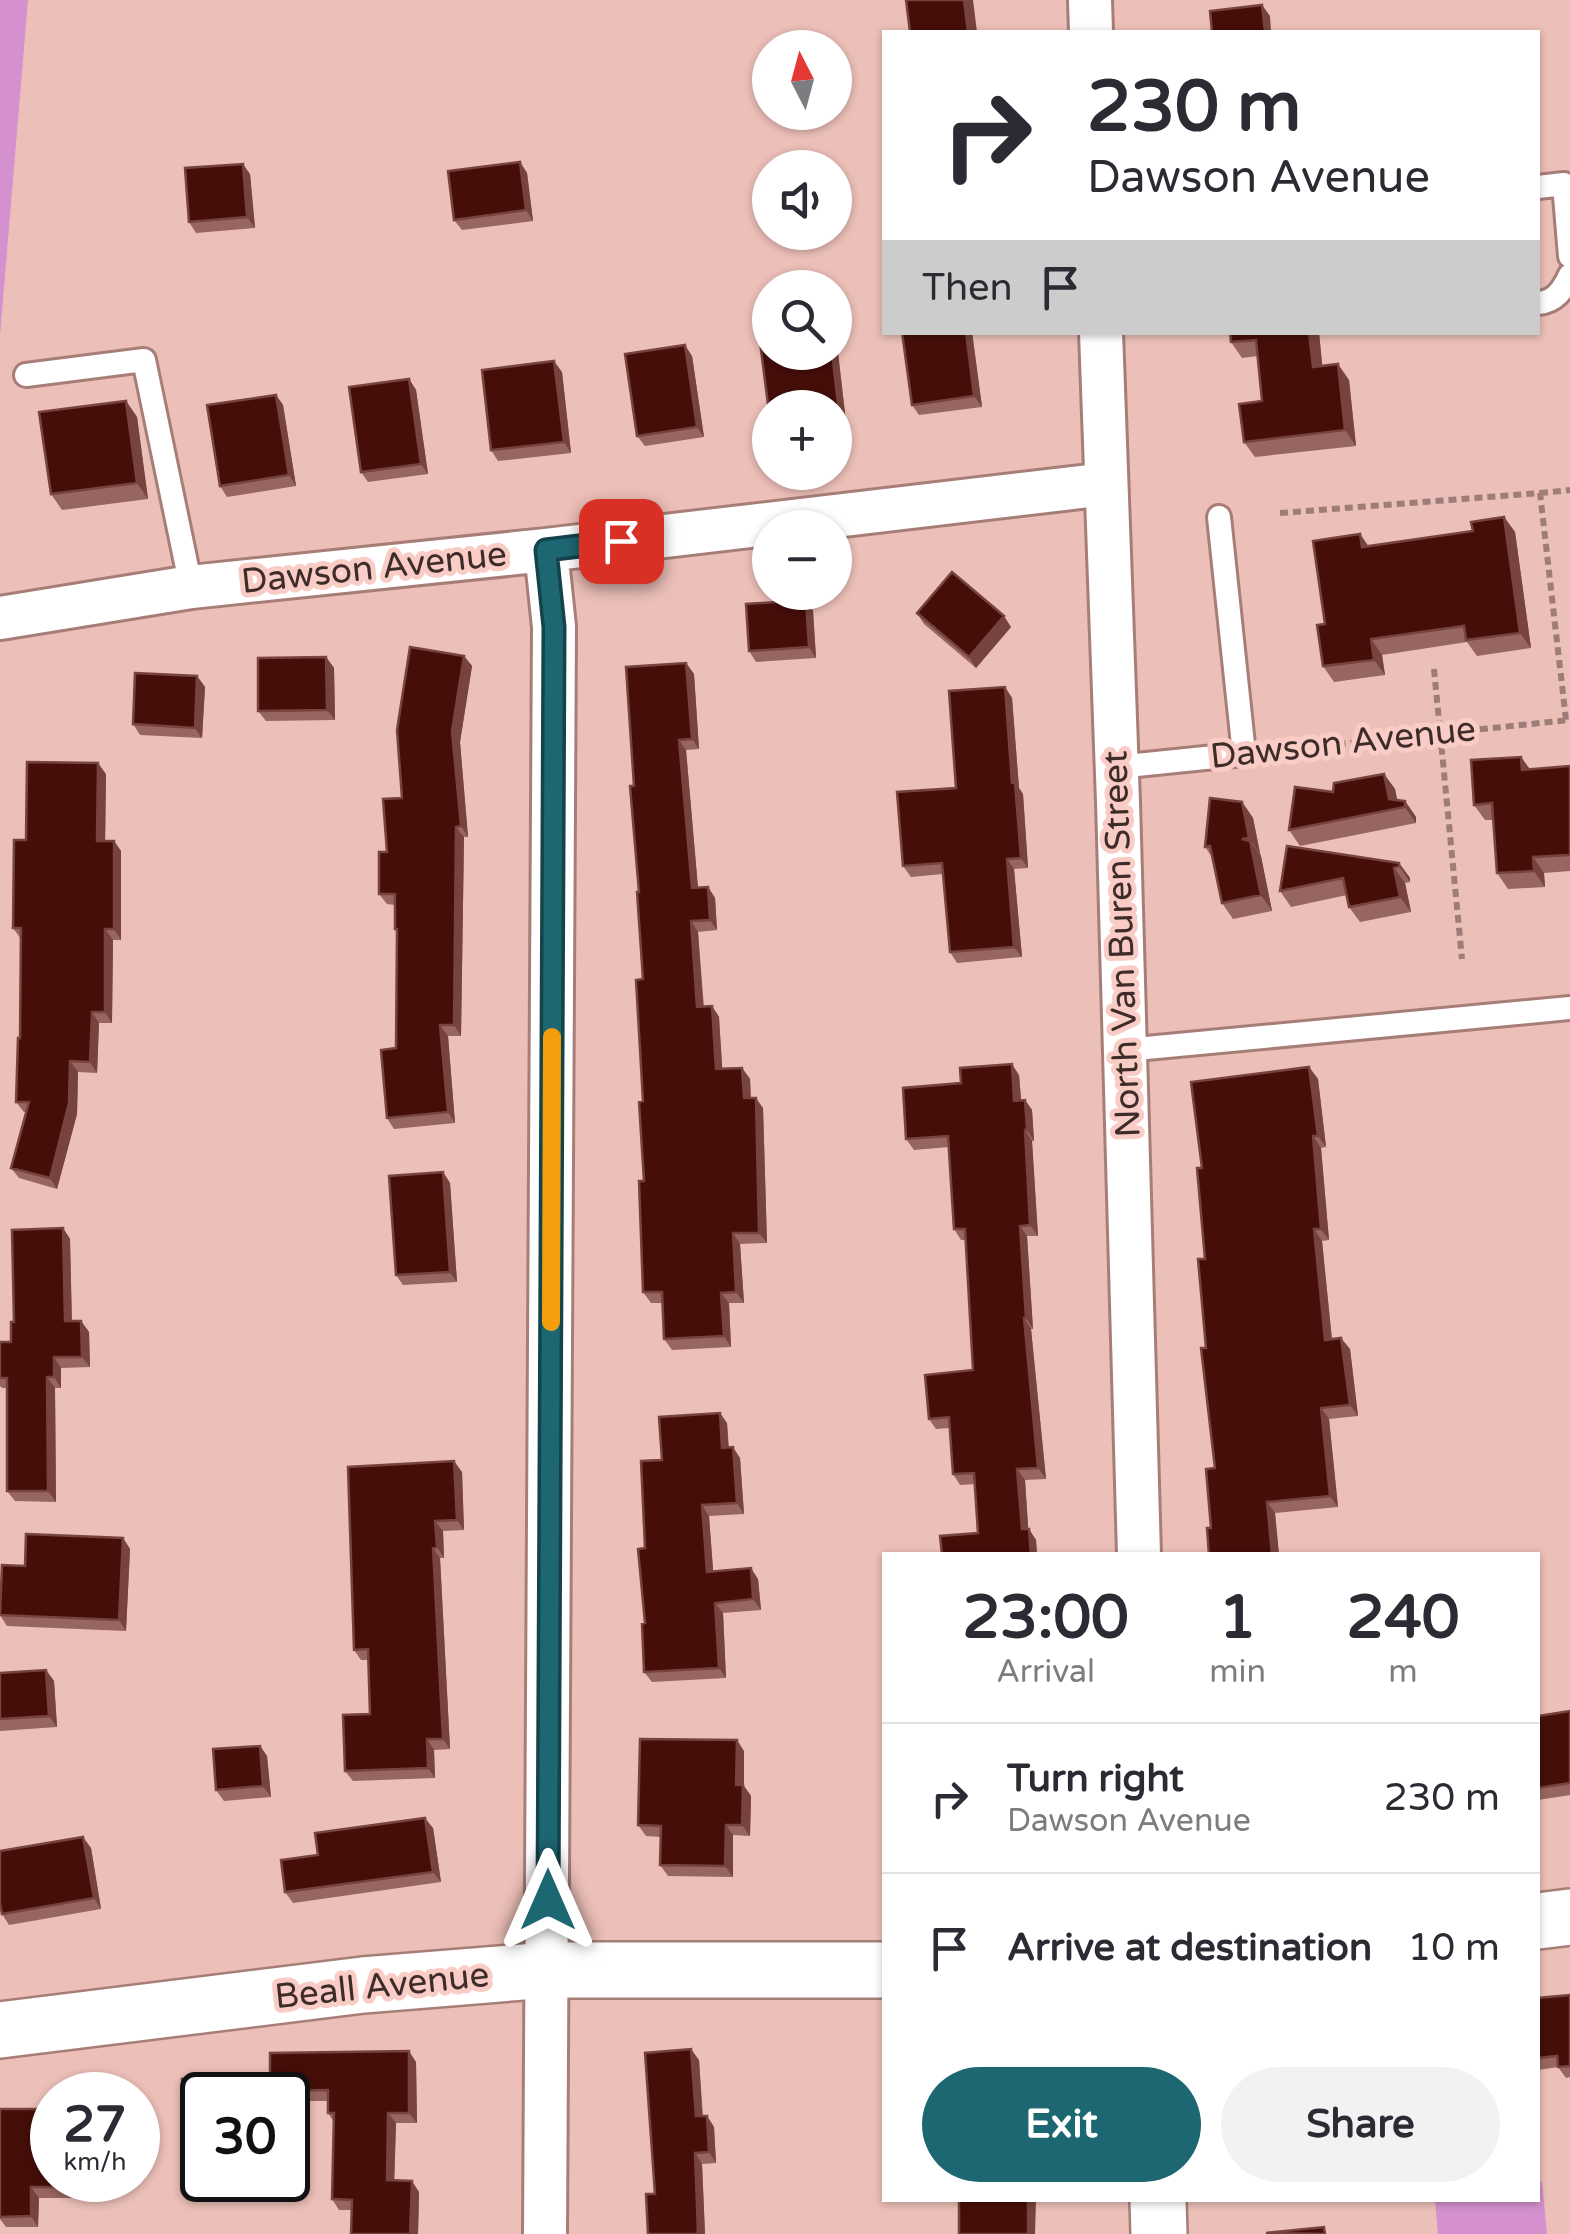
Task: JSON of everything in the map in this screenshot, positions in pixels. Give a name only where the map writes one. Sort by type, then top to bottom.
[{"type":"street","points":[[1090,0],[1092,30]]},
{"type":"street","name":"North Van Buren Street","points":[[1101,335],[1138,1552]]},
{"type":"street","name":"Dawson Avenue","points":[[0,618],[191,587],[1106,484]]},
{"type":"street","points":[[546,550],[554,627],[546,2234]]},
{"type":"street","points":[[1540,1921],[1570,1917]]},
{"type":"street","name":"Beall Avenue","points":[[0,2030],[363,1984],[548,1970],[882,1970]]},
{"type":"street","points":[[1158,2202],[1159,2234]]},
{"type":"lane","points":[[1540,187],[1564,184],[1570,256]]},
{"type":"lane","points":[[1540,303],[1548,302],[1563,290],[1570,274]]},
{"type":"lane","points":[[26,375],[144,360],[191,587]]},
{"type":"lane","points":[[1219,517],[1244,754]]},
{"type":"lane","name":"Dawson Avenue","points":[[1117,767],[1244,754]]},
{"type":"lane","points":[[1125,1050],[1570,1008]]},
{"type":"path","points":[[1280,514],[1570,490]]},
{"type":"path","points":[[1540,492],[1568,720]]},
{"type":"path","points":[[1434,669],[1462,959]]},
{"type":"path","name":"Dawson Avenue","points":[[1244,754],[1568,720]]},
{"type":"shaded area","points":[[0,0],[28,0],[0,335]]},
{"type":"shaded area","points":[[1540,2182],[1547,2234],[1438,2234],[1435,2202],[1540,2202]]},
{"type":"building","points":[[906,0],[964,0],[968,30],[910,30]]},
{"type":"building","points":[[1262,5],[1265,30],[1212,30],[1210,11]]},
{"type":"building","points":[[520,162],[526,210],[454,220],[448,171]]},
{"type":"building","points":[[243,164],[247,217],[189,222],[185,168]]},
{"type":"building","points":[[902,335],[966,335],[974,396],[912,405]]},
{"type":"building","points":[[1230,335],[1309,335],[1313,367],[1338,364],[1345,430],[1244,442],[1239,404],[1262,401],[1256,340],[1231,342]]},
{"type":"building","points":[[685,345],[697,427],[637,436],[625,354]]},
{"type":"building","points":[[554,361],[564,442],[491,450],[482,370]]},
{"type":"building","points":[[764,370],[834,370],[836,390],[766,390]]},
{"type":"building","points":[[409,379],[421,464],[361,472],[349,387]]},
{"type":"building","points":[[276,395],[289,475],[220,486],[207,405]]},
{"type":"building","points":[[126,401],[137,483],[51,494],[39,412]]},
{"type":"building","points":[[1504,517],[1520,633],[1466,640],[1464,626],[1371,639],[1374,660],[1323,666],[1317,625],[1325,624],[1313,541],[1360,534],[1362,547],[1473,531],[1471,522]]},
{"type":"building","points":[[952,572],[1004,616],[969,657],[917,613]]},
{"type":"building","points":[[746,604],[752,604],[752,610],[807,610],[809,647],[749,651]]},
{"type":"building","points":[[410,647],[464,656],[452,731],[461,826],[456,827],[454,1025],[440,1025],[448,1112],[387,1118],[381,1050],[396,1048],[397,929],[395,894],[379,894],[379,852],[387,852],[383,799],[402,798],[397,730]]},
{"type":"building","points":[[326,657],[327,710],[258,711],[258,658]]},
{"type":"building","points":[[686,663],[692,739],[679,740],[692,888],[708,887],[710,920],[691,921],[697,1007],[712,1006],[716,1069],[742,1068],[744,1098],[756,1098],[759,1233],[733,1233],[736,1292],[721,1293],[724,1336],[664,1339],[662,1292],[643,1292],[639,1181],[644,1181],[639,1102],[643,1101],[636,980],[643,979],[626,667]]},
{"type":"building","points":[[135,673],[197,676],[195,728],[133,724]]},
{"type":"building","points":[[1005,687],[1021,858],[1007,859],[1014,947],[950,952],[942,863],[903,866],[897,792],[956,788],[949,691]]},
{"type":"building","points":[[1521,757],[1522,770],[1570,766],[1570,855],[1533,857],[1534,871],[1497,873],[1492,803],[1474,805],[1471,760]]},
{"type":"building","points":[[27,762],[98,763],[97,841],[114,841],[114,929],[105,929],[105,1012],[92,1012],[90,1062],[70,1061],[69,1103],[50,1178],[11,1168],[29,1102],[16,1102],[21,928],[13,928],[14,840],[26,840]]},
{"type":"building","points":[[1384,774],[1389,799],[1405,801],[1405,807],[1289,830],[1295,787],[1333,792],[1334,783]]},
{"type":"building","points":[[1210,798],[1242,802],[1249,838],[1242,839],[1250,841],[1261,895],[1222,903],[1210,846],[1205,847]]},
{"type":"building","points":[[1287,846],[1399,863],[1394,868],[1400,897],[1349,907],[1343,878],[1280,891]]},
{"type":"building","points":[[1012,1064],[1014,1101],[1025,1100],[1030,1225],[1020,1226],[1038,1468],[1017,1469],[1022,1529],[1029,1529],[1031,1552],[942,1552],[940,1536],[978,1533],[974,1473],[953,1474],[949,1417],[929,1419],[925,1375],[973,1370],[965,1229],[954,1229],[948,1136],[906,1139],[903,1088],[961,1083],[960,1068]]},
{"type":"building","points":[[1309,1067],[1318,1136],[1313,1136],[1321,1229],[1314,1229],[1325,1340],[1341,1338],[1350,1405],[1321,1408],[1330,1496],[1267,1502],[1272,1552],[1209,1552],[1207,1528],[1211,1528],[1206,1469],[1215,1468],[1201,1348],[1206,1348],[1198,1259],[1205,1259],[1197,1168],[1202,1168],[1191,1082]]},
{"type":"building","points":[[443,1172],[450,1272],[396,1275],[389,1176]]},
{"type":"building","points":[[63,1228],[65,1321],[81,1321],[82,1357],[54,1357],[54,1377],[47,1377],[48,1491],[7,1491],[7,1378],[0,1378],[0,1342],[11,1342],[14,1322],[12,1230]]},
{"type":"building","points":[[720,1413],[722,1448],[733,1447],[737,1503],[702,1505],[707,1572],[751,1568],[753,1599],[715,1603],[719,1668],[644,1672],[645,1623],[638,1549],[645,1548],[641,1461],[662,1460],[659,1417]]},
{"type":"building","points":[[454,1461],[457,1520],[435,1521],[437,1547],[433,1548],[443,1739],[427,1739],[428,1768],[345,1771],[343,1715],[370,1714],[368,1649],[354,1650],[348,1467]]},
{"type":"building","points":[[26,1534],[123,1538],[119,1620],[0,1615],[2,1565],[25,1566]]},
{"type":"building","points":[[46,1670],[49,1716],[0,1719],[0,1673]]},
{"type":"building","points":[[1570,1711],[1570,1783],[1540,1788],[1540,1716]]},
{"type":"building","points":[[640,1739],[737,1740],[736,1785],[743,1785],[742,1825],[726,1825],[725,1866],[660,1865],[661,1826],[638,1825]]},
{"type":"building","points":[[260,1746],[263,1786],[216,1790],[213,1749]]},
{"type":"building","points":[[425,1818],[433,1872],[285,1892],[281,1860],[318,1855],[315,1833]]},
{"type":"building","points":[[83,1837],[94,1898],[2,1914],[0,1851]]},
{"type":"building","points":[[1570,1995],[1570,2066],[1558,2067],[1557,2056],[1540,2058],[1540,1998]]},
{"type":"building","points":[[691,2049],[696,2116],[707,2116],[709,2152],[695,2153],[698,2234],[648,2234],[646,2194],[655,2194],[645,2053]]},
{"type":"building","points":[[409,2051],[409,2113],[388,2113],[387,2180],[412,2181],[410,2234],[351,2234],[352,2200],[332,2199],[334,2113],[328,2113],[328,2090],[310,2090],[310,2072],[270,2072],[270,2053]]},
{"type":"building","points":[[0,2109],[30,2109],[31,2216],[0,2217]]},
{"type":"building","points":[[959,2202],[1028,2202],[1028,2234],[959,2234]]},
{"type":"building","points":[[1324,2227],[1325,2234],[1266,2233]]},
{"type":"slow traffic","points":[[551,1322],[552,1037]]},
{"type":"route","points":[[548,1900],[554,627],[546,550],[621,541]]}]
